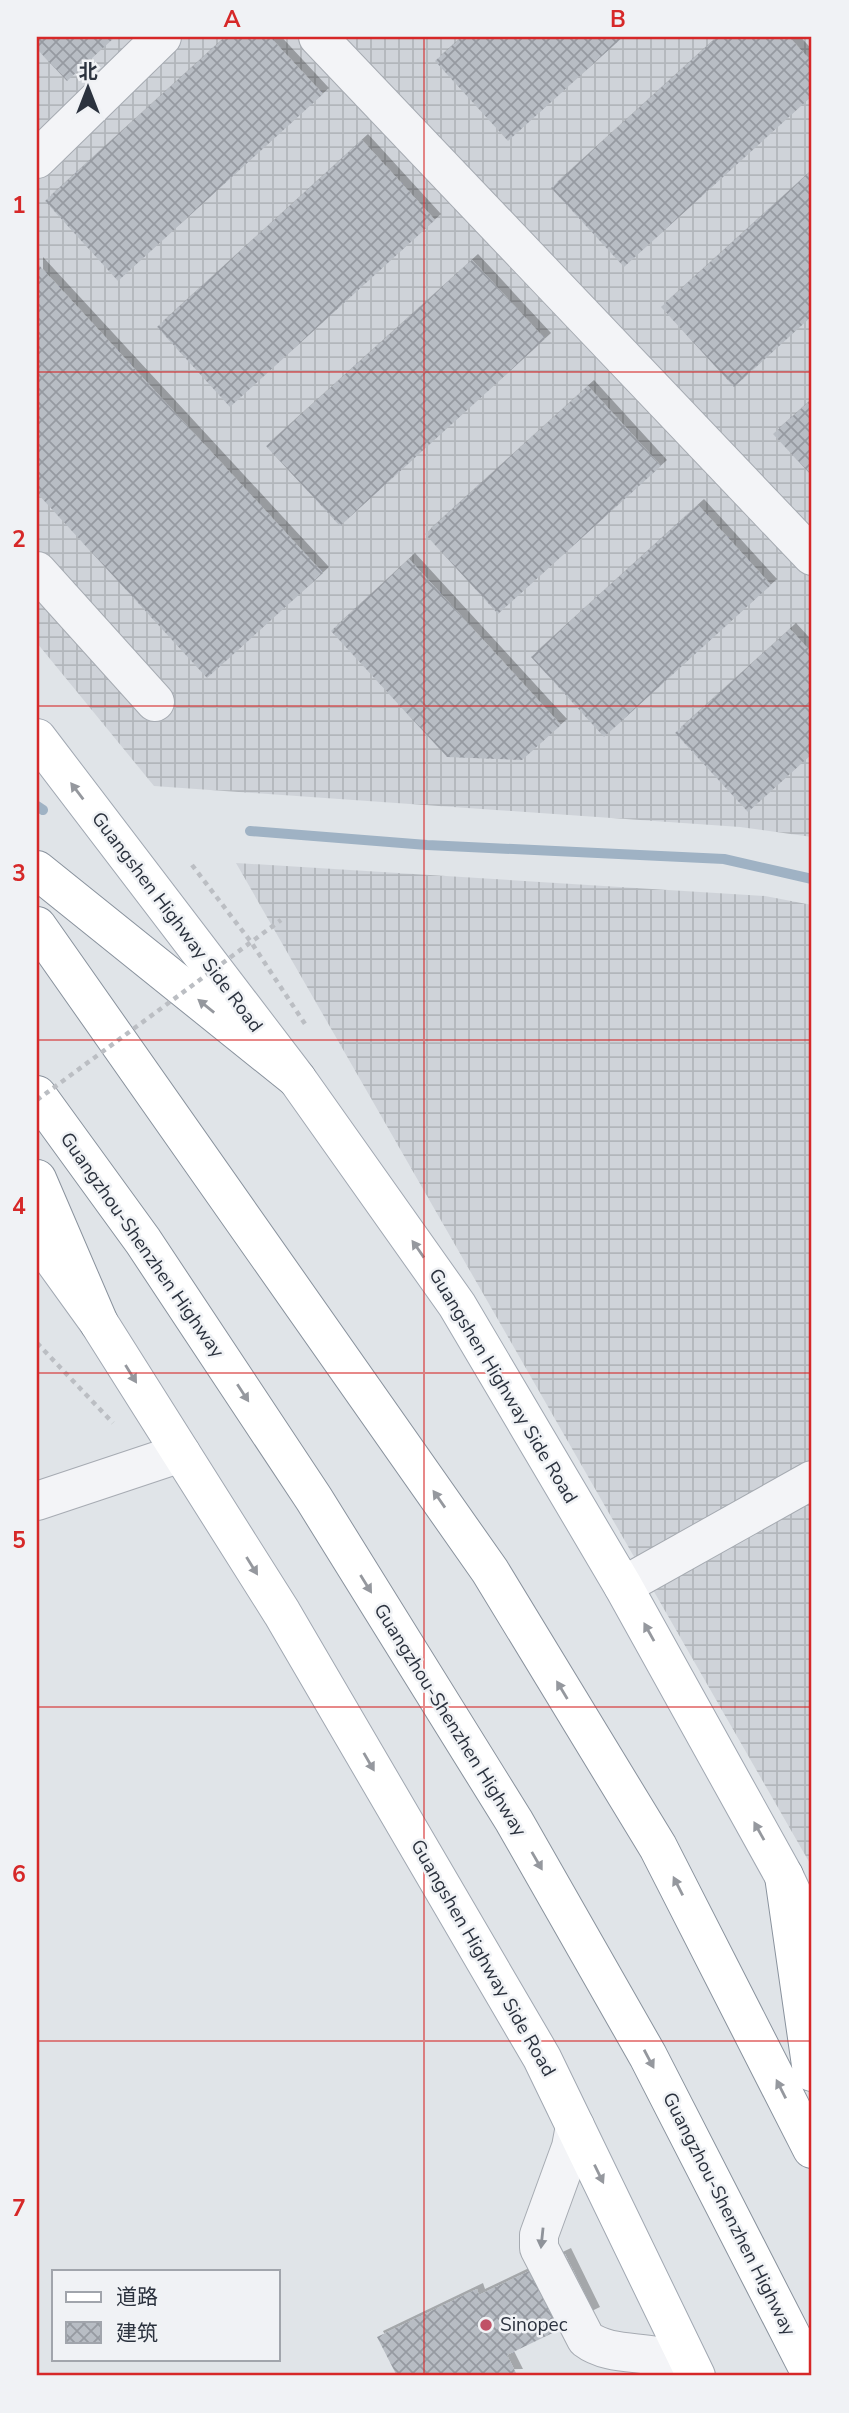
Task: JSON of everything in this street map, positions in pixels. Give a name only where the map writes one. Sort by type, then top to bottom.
[{"type":"main road","name":"Guangshen Highway Side Road","points":[[37,738],[298,1079],[457,1305],[623,1586],[784,1876],[812,1936]]},
{"type":"main road","points":[[37,870],[298,1079]]},
{"type":"main road","points":[[37,926],[490,1572],[658,1847],[812,2149]]},
{"type":"main road","name":"Guangzhou-Shenzhen Highway","points":[[37,1098],[144,1241],[314,1499],[514,1821],[648,2056],[812,2376]]},
{"type":"main road","points":[[37,1179],[99,1323]]},
{"type":"main road","name":"Guangshen Highway Side Road","points":[[37,1237],[99,1323],[282,1613],[542,2058],[696,2376]]},
{"type":"main road","points":[[784,1876],[812,2072]]},
{"type":"street","points":[[37,159],[162,37]]},
{"type":"street","points":[[318,37],[812,556]]},
{"type":"street","points":[[37,571],[155,702]]},
{"type":"street","points":[[37,1501],[181,1453]]},
{"type":"street","points":[[623,1586],[812,1480]]},
{"type":"street","points":[[575,2126],[571,2147],[540,2235],[540,2248],[586,2339],[596,2347],[666,2358],[681,2363],[696,2376]]},
{"type":"path","points":[[192,865],[251,942],[310,1030]]},
{"type":"path","points":[[37,1098],[281,920]]},
{"type":"path","points":[[37,1343],[113,1423]]},
{"type":"shaded area","points":[[37,37],[812,37],[812,837],[740,827],[154,786],[37,643]]},
{"type":"shaded area","points":[[236,863],[765,896],[812,905],[812,1867]]},
{"type":"building","points":[[37,37],[115,37],[67,81],[37,49]]},
{"type":"building","points":[[225,37],[270,37],[323,94],[118,281],[45,201]]},
{"type":"building","points":[[462,37],[623,37],[508,141],[435,61]]},
{"type":"building","points":[[717,37],[789,37],[812,62],[812,96],[624,267],[551,188]]},
{"type":"building","points":[[362,140],[435,220],[230,407],[157,327]]},
{"type":"building","points":[[812,170],[812,316],[734,387],[661,307]]},
{"type":"building","points":[[472,260],[545,339],[340,526],[266,446]]},
{"type":"building","points":[[37,263],[323,573],[207,678],[37,493]]},
{"type":"building","points":[[588,386],[661,466],[498,614],[425,534]]},
{"type":"building","points":[[812,399],[812,476],[773,434]]},
{"type":"building","points":[[698,505],[771,585],[604,737],[531,657]]},
{"type":"building","points":[[409,559],[561,725],[522,760],[447,757],[331,631]]},
{"type":"building","points":[[790,629],[812,653],[812,754],[748,812],[675,733]]},
{"type":"building","name":"Sinopec","points":[[565,2254],[594,2313],[507,2355],[517,2375],[397,2376],[377,2337],[477,2289],[479,2295]]},
{"type":"waterway","points":[[37,806],[43,810]]},
{"type":"waterway","points":[[250,831],[427,845],[724,859],[812,879]]},
{"type":"place","name":"Sinopec","points":[[486,2325]]}]
